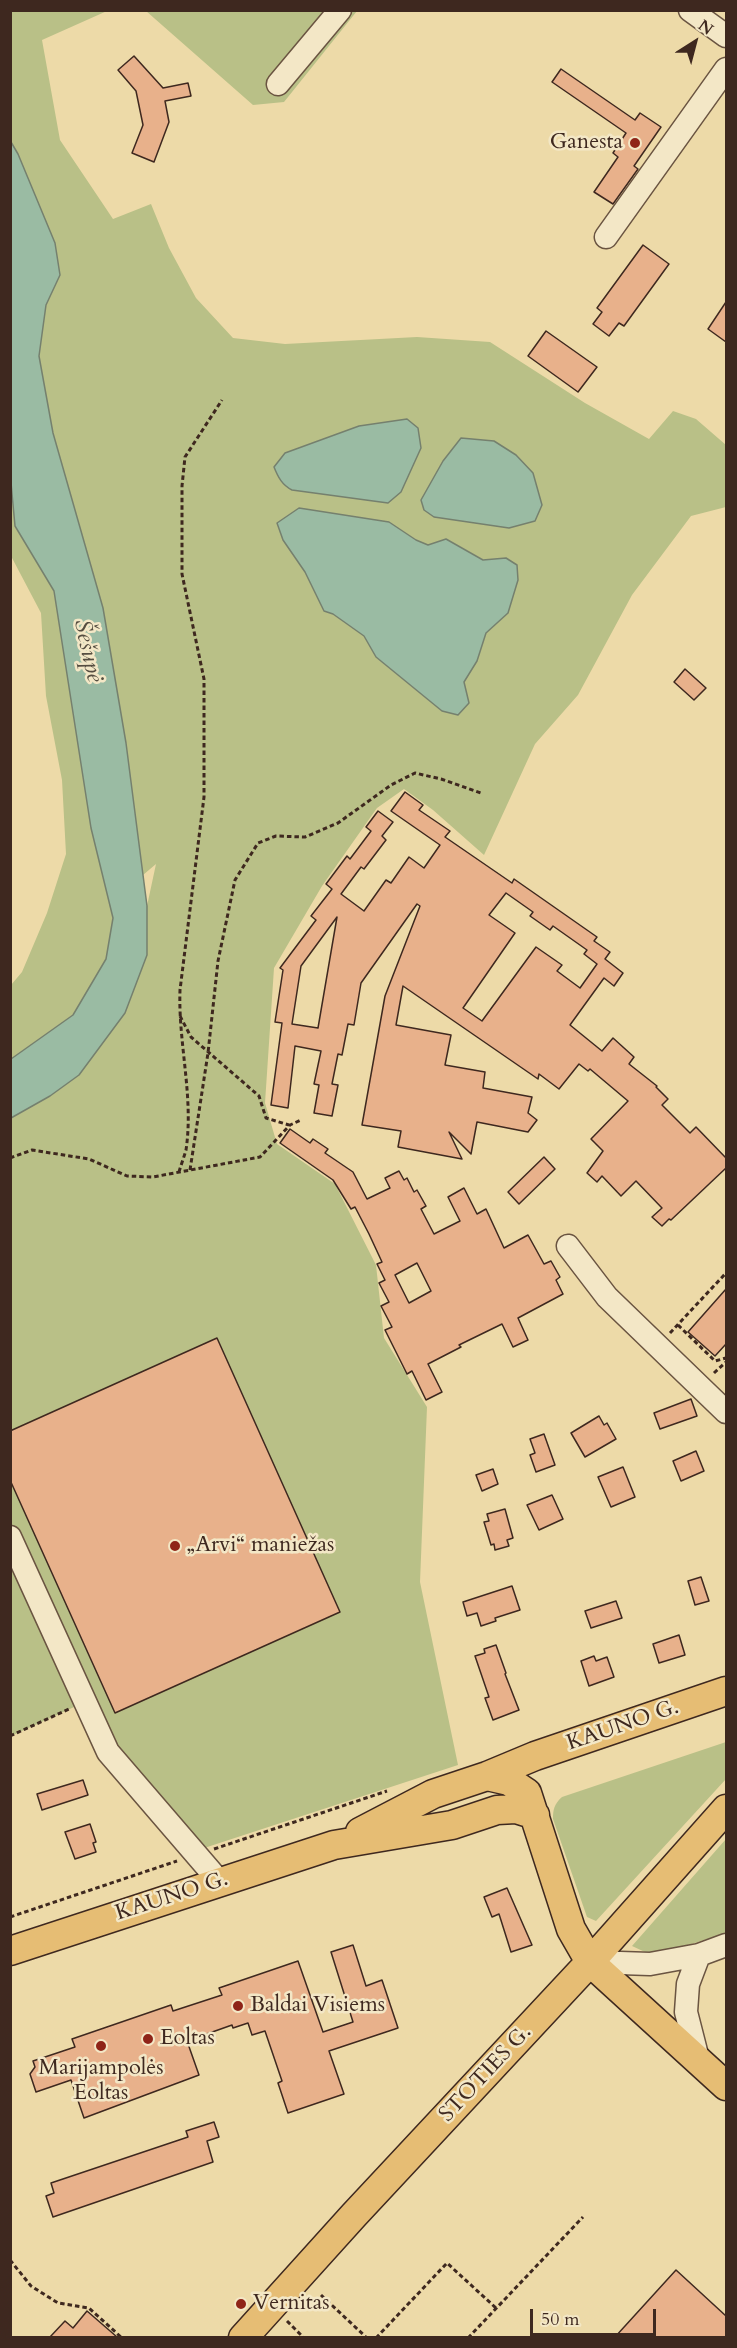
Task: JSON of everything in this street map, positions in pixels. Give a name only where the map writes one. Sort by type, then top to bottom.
[{"type":"main road","name":"KAUNO G.","points":[[334,1845],[433,1794],[487,1776],[535,1756],[726,1691]]},
{"type":"main road","points":[[487,1776],[509,1781],[527,1793],[571,1929],[590,1962],[726,2086]]},
{"type":"main road","name":"KAUNO G.","points":[[10,1951],[334,1845],[452,1825],[496,1810],[516,1809],[535,1815]]},
{"type":"main road","name":"STOTIES G.","points":[[243,2337],[590,1962],[726,1809]]},
{"type":"street","points":[[278,84],[340,10]]},
{"type":"street","points":[[690,10],[726,36]]},
{"type":"street","points":[[606,237],[726,69]]},
{"type":"street","points":[[568,1246],[607,1297],[726,1412]]},
{"type":"street","points":[[10,1537],[108,1752],[219,1881]]},
{"type":"street","points":[[590,1962],[650,1964],[726,1946]]},
{"type":"street","points":[[698,2059],[686,2012],[688,1984],[699,1954]]},
{"type":"path","points":[[179,1172],[186,1150],[187,1107],[179,1014],[204,797],[204,679],[182,574],[182,486],[185,457],[222,400]]},
{"type":"path","points":[[190,1170],[208,1053],[218,961],[235,880],[258,843],[276,836],[305,837],[338,823],[391,785],[415,773],[482,793]]},
{"type":"path","points":[[179,1014],[191,1038],[259,1096],[266,1118],[290,1125]]},
{"type":"path","points":[[10,1158],[32,1150],[89,1159],[127,1176],[153,1177],[260,1157],[290,1125],[301,1120]]},
{"type":"path","points":[[668,1335],[726,1273]]},
{"type":"path","points":[[678,1325],[715,1361],[726,1360]]},
{"type":"path","points":[[710,1377],[726,1360]]},
{"type":"path","points":[[10,1736],[85,1702]]},
{"type":"path","points":[[10,1917],[387,1791]]},
{"type":"path","points":[[468,2337],[583,2217]]},
{"type":"path","points":[[10,2260],[31,2286],[58,2303],[89,2308],[122,2337]]},
{"type":"path","points":[[376,2337],[447,2263],[496,2308]]},
{"type":"path","points":[[321,2295],[367,2337]]},
{"type":"path","points":[[286,2319],[304,2337]]},
{"type":"green space","points":[[11,11],[107,11],[42,40],[60,140],[113,219],[151,204],[169,248],[196,298],[233,338],[285,344],[417,337],[490,342],[585,403],[649,439],[673,411],[696,419],[726,445],[726,507],[691,516],[632,595],[578,695],[535,744],[484,855],[433,810],[404,789],[377,808],[322,886],[274,968],[265,1103],[277,1144],[335,1184],[376,1265],[384,1338],[427,1407],[420,1582],[458,1765],[192,1852],[85,1702],[11,1736],[10,1118],[50,1096],[79,1075],[147,955],[147,906],[156,864],[143,875],[126,743],[103,608],[53,433],[39,356],[46,305],[60,275],[18,154],[11,142]],"holes":[[[389,522],[428,545],[446,539],[484,560],[506,558],[508,613],[486,633],[477,661],[463,682],[469,703],[458,715],[442,711],[376,657],[364,636],[333,614],[324,611],[305,572]]]},
{"type":"green space","points":[[146,11],[357,11],[284,102],[253,105]]},
{"type":"green space","points":[[10,472],[15,526],[54,591],[91,828],[113,918],[106,959],[73,1015],[11,1059],[11,985],[22,972],[47,913],[66,854],[62,780],[46,696],[41,613],[11,556]]},
{"type":"green space","points":[[726,1742],[726,1779],[596,1921],[587,1917],[553,1819],[557,1802],[562,1797]]},
{"type":"green space","points":[[726,1839],[726,1933],[660,1954],[645,1952],[632,1946]]},
{"type":"water","name":"Šešupė","points":[[11,142],[55,243],[60,275],[46,305],[39,356],[53,433],[103,608],[126,743],[147,906],[147,955],[125,1013],[79,1075],[50,1096],[11,1118],[11,1059],[73,1015],[106,959],[113,918],[91,828],[54,591],[15,526],[10,472]]},
{"type":"water","points":[[407,419],[418,428],[421,448],[401,492],[388,503],[292,490],[281,480],[274,467],[285,453],[359,426]]},
{"type":"water","points":[[461,438],[494,441],[516,455],[533,473],[542,505],[535,521],[509,528],[434,517],[424,510],[421,500],[443,461]]},
{"type":"water","points":[[299,508],[389,522],[428,545],[446,539],[483,560],[506,558],[517,565],[518,580],[508,613],[486,633],[477,661],[464,682],[469,703],[458,715],[442,711],[376,657],[364,636],[333,614],[324,611],[305,572],[283,540],[277,523]]},
{"type":"building","points":[[134,56],[163,88],[188,83],[191,96],[165,101],[169,122],[154,162],[132,153],[143,125],[136,91],[118,70]]},
{"type":"building","name":"Ganesta","points":[[561,69],[635,120],[640,113],[661,127],[634,166],[638,169],[613,204],[594,192],[618,157],[613,153],[626,133],[552,82]]},
{"type":"building","points":[[643,245],[669,264],[624,326],[619,323],[609,336],[593,324],[602,312],[597,308]]},
{"type":"building","points":[[726,302],[726,342],[708,329]]},
{"type":"building","points":[[546,331],[597,367],[578,392],[528,356]]},
{"type":"building","points":[[685,669],[706,688],[694,700],[674,682]]},
{"type":"building","points":[[405,792],[423,805],[419,810],[450,831],[445,837],[512,883],[514,879],[597,937],[594,941],[610,952],[605,959],[623,973],[614,986],[604,978],[570,1025],[602,1051],[613,1038],[634,1057],[629,1064],[657,1086],[668,1099],[662,1105],[690,1133],[696,1127],[726,1158],[726,1168],[671,1220],[669,1219],[662,1226],[652,1217],[662,1208],[636,1181],[621,1196],[602,1176],[597,1182],[587,1173],[603,1151],[591,1139],[628,1101],[590,1069],[588,1071],[579,1064],[559,1089],[539,1074],[538,1079],[403,986],[396,1025],[451,1035],[445,1065],[485,1072],[483,1088],[532,1097],[528,1113],[537,1120],[528,1132],[477,1122],[471,1154],[449,1132],[462,1159],[398,1147],[401,1131],[362,1125],[385,996],[420,906],[417,904],[361,983],[354,1025],[348,1024],[342,1055],[338,1054],[332,1084],[338,1085],[332,1116],[314,1113],[319,1085],[314,1084],[321,1051],[295,1046],[288,1108],[271,1105],[282,1023],[275,1022],[283,970],[280,968],[316,920],[311,916],[332,889],[326,884],[347,856],[350,859],[371,831],[366,827],[378,811],[393,822],[382,836],[386,840],[364,869],[361,867],[341,894],[364,911],[386,880],[391,883],[409,857],[424,868],[440,845],[391,811]],"holes":[[[506,893],[533,912],[530,916],[550,930],[553,926],[587,950],[584,954],[597,964],[580,988],[557,971],[562,965],[536,947],[482,1021],[463,1008],[515,933],[489,915]],[[337,917],[318,1028],[292,1024],[301,966]]]},
{"type":"building","points":[[290,1129],[310,1143],[313,1139],[328,1149],[325,1153],[353,1172],[367,1199],[390,1188],[385,1178],[399,1171],[404,1180],[407,1178],[414,1192],[417,1190],[426,1206],[421,1209],[434,1234],[460,1221],[448,1197],[464,1188],[477,1214],[486,1209],[504,1248],[528,1235],[544,1264],[551,1261],[560,1277],[556,1280],[563,1294],[518,1318],[528,1340],[513,1347],[502,1324],[459,1345],[461,1347],[428,1364],[442,1392],[426,1400],[412,1371],[407,1374],[385,1330],[392,1327],[381,1306],[389,1302],[379,1283],[385,1280],[377,1264],[382,1262],[355,1207],[351,1209],[333,1180],[280,1143]],"holes":[[[417,1263],[431,1291],[409,1303],[395,1275]]]},
{"type":"building","points":[[544,1157],[555,1169],[519,1204],[508,1192]]},
{"type":"building","points":[[726,1289],[726,1344],[715,1356],[688,1332]]},
{"type":"building","name":"„Arvi“ maniežas","points":[[217,1338],[340,1612],[115,1713],[10,1480],[10,1431]]},
{"type":"building","points":[[691,1399],[697,1416],[660,1429],[654,1413]]},
{"type":"building","points":[[599,1416],[604,1425],[607,1423],[616,1439],[585,1457],[571,1433]]},
{"type":"building","points":[[544,1434],[555,1465],[536,1472],[530,1455],[535,1453],[530,1439]]},
{"type":"building","points":[[696,1451],[704,1471],[681,1481],[673,1461]]},
{"type":"building","points":[[623,1467],[635,1497],[611,1507],[598,1477]]},
{"type":"building","points":[[493,1469],[498,1484],[482,1491],[476,1475]]},
{"type":"building","points":[[552,1495],[563,1519],[539,1530],[527,1505]]},
{"type":"building","points":[[505,1509],[513,1538],[507,1540],[509,1546],[495,1550],[494,1544],[491,1545],[484,1522],[489,1521],[487,1514]]},
{"type":"building","points":[[701,1577],[709,1601],[695,1605],[688,1581]]},
{"type":"building","points":[[512,1586],[520,1610],[495,1618],[496,1621],[481,1626],[477,1613],[467,1616],[463,1602]]},
{"type":"building","points":[[616,1601],[622,1618],[591,1628],[585,1611]]},
{"type":"building","points":[[679,1635],[685,1655],[659,1663],[653,1644]]},
{"type":"building","points":[[496,1645],[519,1710],[493,1720],[485,1698],[489,1697],[475,1656],[485,1653],[484,1649]]},
{"type":"building","points":[[594,1656],[596,1661],[607,1657],[614,1677],[589,1686],[581,1661]]},
{"type":"building","points":[[83,1780],[88,1795],[42,1810],[37,1794]]},
{"type":"building","points":[[90,1824],[96,1842],[93,1843],[96,1852],[75,1859],[65,1832]]},
{"type":"building","points":[[507,1888],[532,1945],[511,1952],[499,1914],[492,1917],[484,1897]]},
{"type":"building","points":[[353,1945],[366,1986],[382,1980],[398,2028],[329,2051],[344,2094],[288,2113],[278,2083],[282,2081],[265,2031],[252,2035],[248,2023],[233,2028],[232,2025],[187,2041],[199,2075],[84,2118],[71,2080],[36,2092],[30,2074],[35,2067],[33,2061],[75,2047],[72,2039],[171,2005],[173,2011],[222,1995],[219,1988],[298,1961],[323,2032],[353,2022],[331,1952]]},
{"type":"building","points":[[214,2122],[219,2137],[207,2141],[213,2162],[53,2217],[46,2196],[54,2193],[51,2183],[188,2137],[186,2131]]},
{"type":"building","points":[[676,2270],[726,2316],[726,2337],[615,2337]]},
{"type":"building","points":[[87,2311],[117,2337],[50,2337],[65,2321],[73,2328]]},
{"type":"place","name":"Ganesta","points":[[635,143]]},
{"type":"place","name":"„Arvi“ maniežas","points":[[175,1546]]},
{"type":"place","name":"Baldai Visiems","points":[[238,2006]]},
{"type":"place","name":"Eoltas","points":[[148,2039]]},
{"type":"place","name":"Marijampolės Eoltas","points":[[101,2046]]},
{"type":"place","name":"Vernitas","points":[[241,2304]]}]
